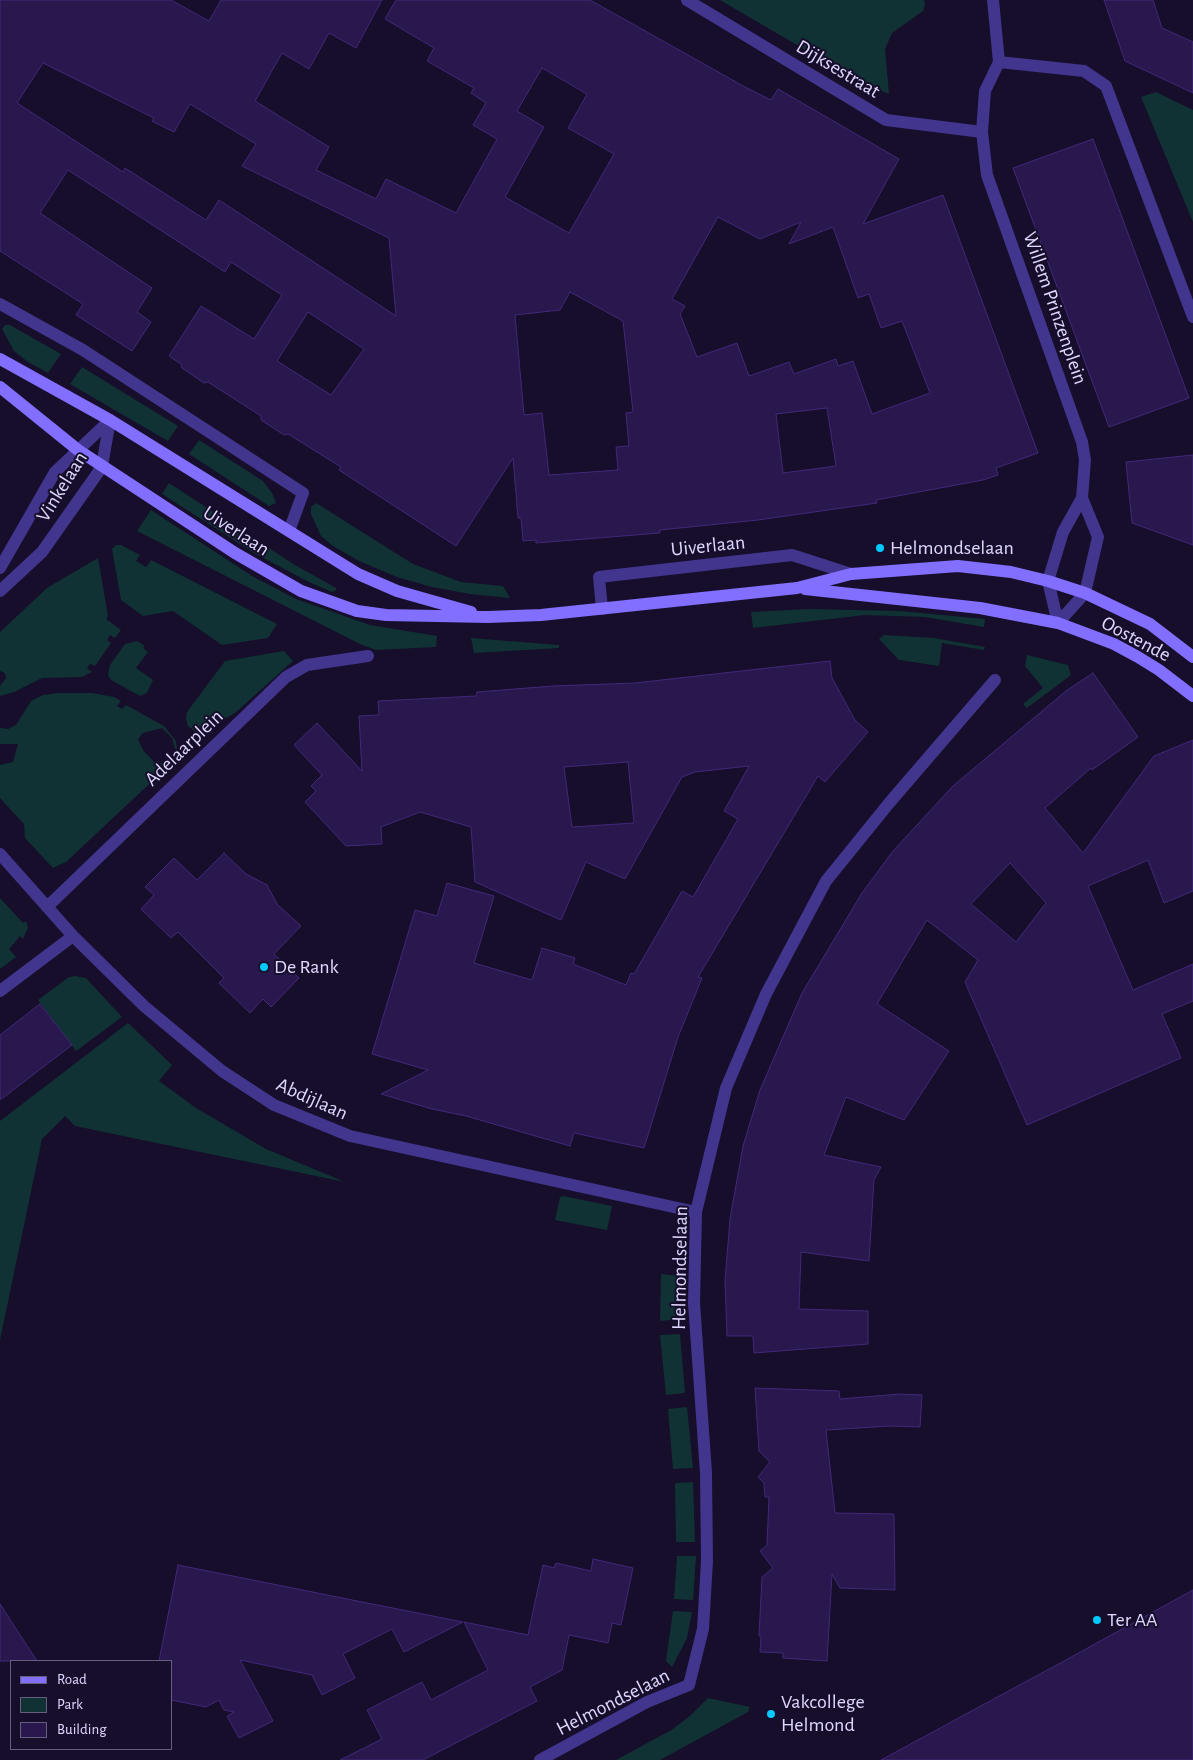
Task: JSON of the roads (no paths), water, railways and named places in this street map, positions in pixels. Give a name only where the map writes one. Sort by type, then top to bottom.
[{"type":"main road","name":"Uiverlaan","points":[[0,359],[110,420],[358,574],[397,591],[488,617]]},
{"type":"main road","name":"Uiverlaan","points":[[0,387],[78,450],[274,577],[332,603],[357,611],[386,616],[488,617],[602,608],[798,588],[851,574],[958,566],[991,568],[1048,580],[1085,593]]},
{"type":"main road","name":"Uiverlaan","points":[[798,588],[980,608],[1058,623]]},
{"type":"main road","name":"Oostende","points":[[1085,593],[1150,624],[1193,657]]},
{"type":"main road","name":"Oostende","points":[[1058,623],[1114,644],[1159,670],[1193,696]]},
{"type":"street","name":"Dijksestraat","points":[[687,0],[886,120],[982,132]]},
{"type":"street","points":[[993,0],[999,62],[1084,71],[1106,86],[1193,317]]},
{"type":"street","name":"Willem Prinzenplein","points":[[999,62],[985,91],[982,132],[988,175],[1082,442],[1085,460],[1082,498],[1063,532],[1048,580]]},
{"type":"street","name":"Uiverlaan","points":[[0,304],[83,350],[303,494],[289,531]]},
{"type":"street","name":"Vinkelaan","points":[[0,568],[50,478],[110,420]]},
{"type":"street","name":"Vinkelaan","points":[[0,590],[42,552],[102,466],[110,420]]},
{"type":"street","name":"Willem Prinzenplein","points":[[1058,623],[1085,593],[1098,537],[1082,498]]},
{"type":"street","name":"Uiverlaan","points":[[602,608],[599,576],[792,555],[851,574]]},
{"type":"street","points":[[1048,580],[1058,623]]},
{"type":"street","name":"Adelaarplein","points":[[47,907],[286,676],[307,665],[368,656]]},
{"type":"street","name":"Helmondselaan","points":[[540,1760],[647,1702],[689,1685],[703,1629],[707,1561],[706,1473],[694,1303],[696,1212],[726,1088],[766,994],[826,882],[890,802],[995,680]]},
{"type":"street","name":"Abdijlaan","points":[[0,854],[73,936],[156,1018],[222,1071],[274,1105],[350,1136],[696,1212]]},
{"type":"street","points":[[0,991],[73,936]]},
{"type":"place","name":"Helmondselaan","points":[[880,548]]},
{"type":"place","name":"De Rank","points":[[264,967]]},
{"type":"place","name":"Ter AA","points":[[1097,1620]]},
{"type":"place","name":"Vakcollege Helmond","points":[[771,1714]]}]
